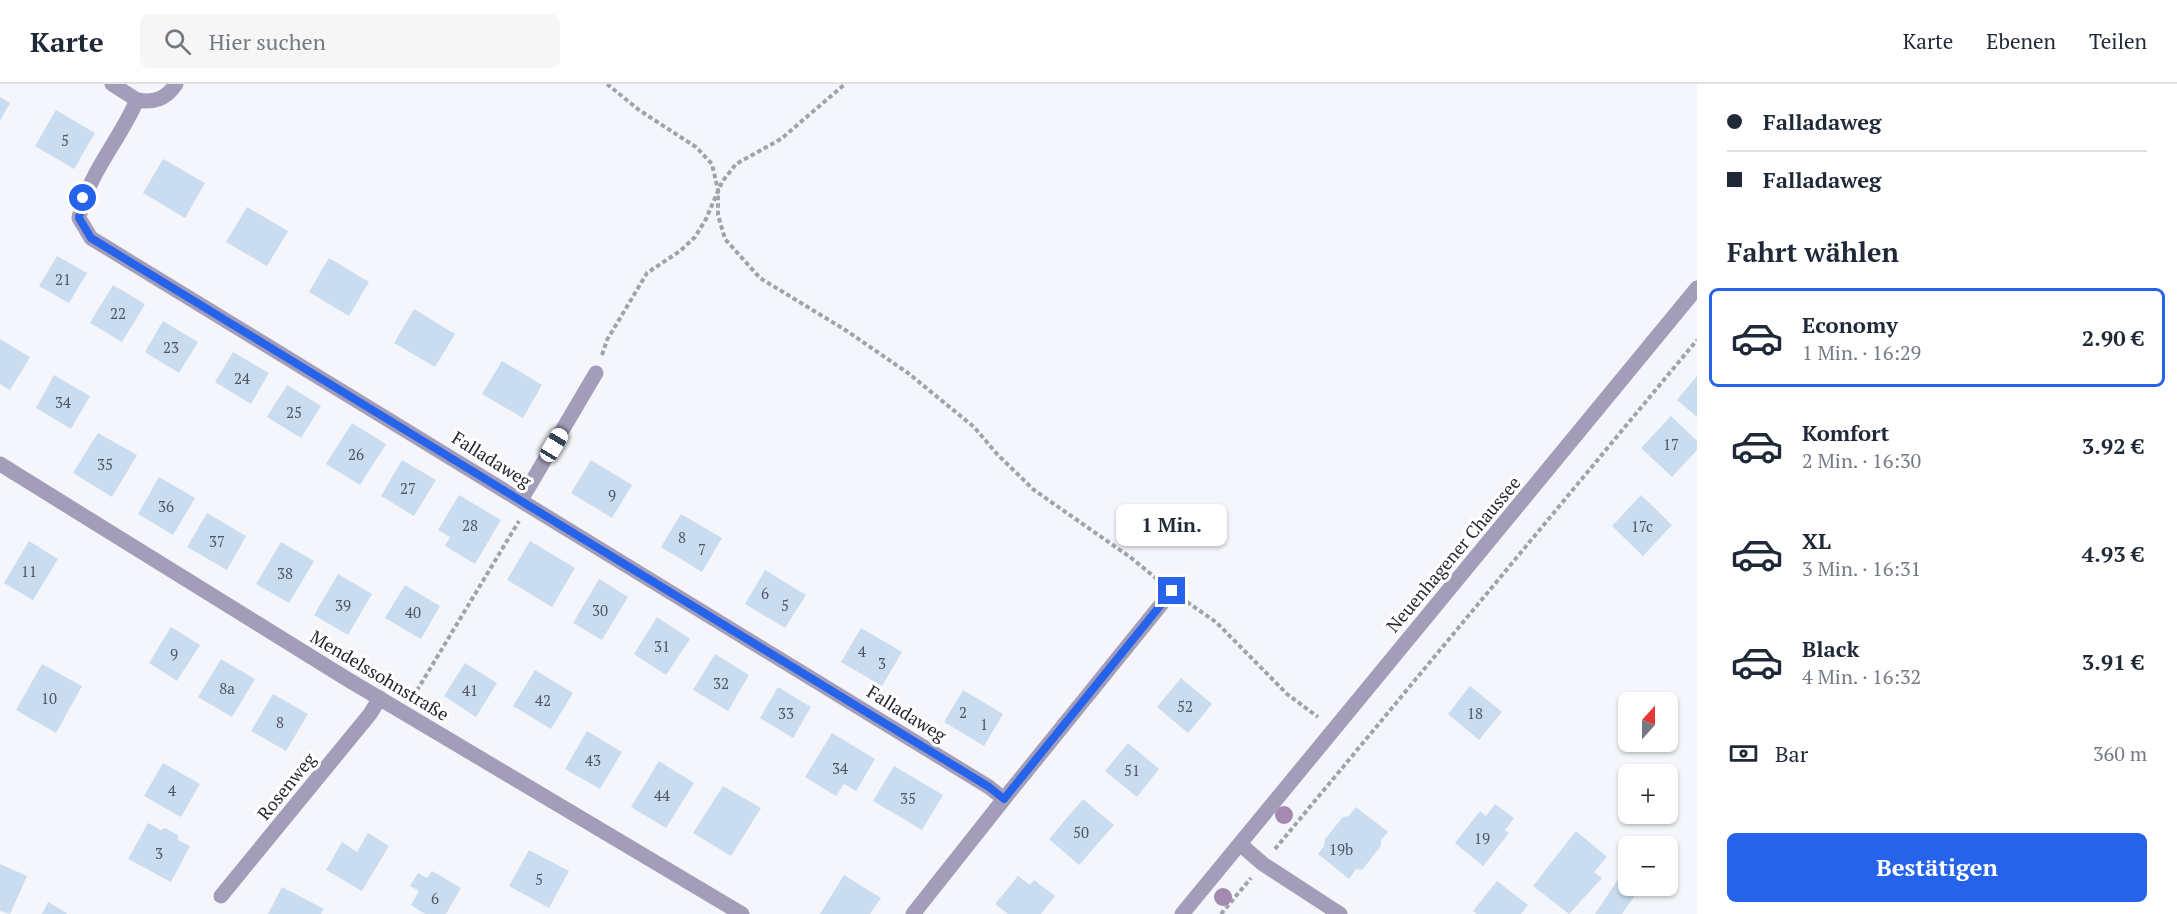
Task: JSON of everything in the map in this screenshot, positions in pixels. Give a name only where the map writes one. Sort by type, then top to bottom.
[{"type":"street","points":[[112,84],[137,100],[150,102],[169,94],[176,84]]},
{"type":"street","name":"Falladaweg","points":[[137,100],[128,121],[83,198],[79,218],[91,238],[980,781],[1004,799]]},
{"type":"street","name":"Neuenhagener Chaussee","points":[[1182,914],[1697,288]]},
{"type":"street","points":[[525,502],[596,374]]},
{"type":"street","name":"Mendelssohnstraße","points":[[0,464],[380,698],[742,914]]},
{"type":"street","points":[[913,914],[1172,591]]},
{"type":"street","name":"Rosenweg","points":[[221,896],[370,714],[380,698]]},
{"type":"street","points":[[1240,844],[1263,864],[1340,914]]},
{"type":"path","points":[[607,84],[639,110],[696,147],[712,164],[718,190],[718,215],[725,239],[760,278],[847,331],[908,373],[974,427],[997,454],[1034,490],[1130,557],[1216,622],[1287,694],[1334,728]]},
{"type":"path","points":[[596,374],[607,340],[647,273],[680,251],[695,237],[706,219],[718,190],[736,164],[781,139],[845,84]]},
{"type":"path","points":[[1221,914],[1697,340]]},
{"type":"path","points":[[404,712],[525,502]]},
{"type":"building","points":[[0,97],[10,103],[0,121]]},
{"type":"building","points":[[56,110],[95,133],[74,169],[35,146]]},
{"type":"building","points":[[163,159],[205,183],[185,218],[143,193]]},
{"type":"building","points":[[247,207],[288,231],[267,266],[226,242]]},
{"type":"building","points":[[57,256],[87,273],[69,303],[39,286]]},
{"type":"building","points":[[329,258],[369,282],[349,316],[309,292]]},
{"type":"building","points":[[113,285],[145,304],[122,342],[90,323]]},
{"type":"building","points":[[414,309],[455,334],[435,367],[394,343]]},
{"type":"building","points":[[163,321],[198,342],[179,373],[145,352]]},
{"type":"building","points":[[0,339],[30,357],[10,390],[0,384]]},
{"type":"building","points":[[233,352],[269,373],[251,404],[215,382]]},
{"type":"building","points":[[502,361],[542,385],[523,418],[482,394]]},
{"type":"building","points":[[54,375],[90,396],[71,429],[36,408]]},
{"type":"building","points":[[1697,376],[1697,417],[1677,400]]},
{"type":"building","points":[[287,385],[321,406],[301,438],[267,417]]},
{"type":"building","points":[[1671,416],[1697,441],[1697,450],[1672,477],[1641,448]]},
{"type":"building","points":[[352,423],[386,444],[360,485],[326,464]]},
{"type":"building","points":[[98,433],[137,455],[112,497],[73,473]]},
{"type":"building","points":[[402,460],[436,480],[414,516],[381,496]]},
{"type":"building","points":[[591,460],[632,485],[612,518],[571,493]]},
{"type":"building","points":[[159,477],[195,498],[173,535],[138,514]]},
{"type":"building","points":[[459,495],[501,520],[475,564],[445,546],[450,537],[438,530]]},
{"type":"building","points":[[1641,495],[1672,525],[1643,556],[1612,526]]},
{"type":"building","points":[[207,513],[246,536],[227,570],[187,547]]},
{"type":"building","points":[[681,514],[722,538],[702,572],[661,547]]},
{"type":"building","points":[[29,541],[58,559],[33,600],[4,583]]},
{"type":"building","points":[[530,541],[575,568],[552,607],[507,580]]},
{"type":"building","points":[[281,542],[314,561],[289,603],[256,584]]},
{"type":"building","points":[[765,570],[806,595],[785,628],[745,604]]},
{"type":"building","points":[[338,574],[372,594],[348,635],[314,615]]},
{"type":"building","points":[[599,579],[628,597],[602,640],[573,623]]},
{"type":"building","points":[[405,585],[440,606],[421,639],[385,618]]},
{"type":"building","points":[[657,617],[690,639],[666,675],[634,654]]},
{"type":"building","points":[[171,627],[200,645],[177,681],[149,663]]},
{"type":"building","points":[[861,628],[902,652],[882,686],[841,662]]},
{"type":"building","points":[[715,654],[749,675],[728,711],[693,690]]},
{"type":"building","points":[[221,659],[255,679],[232,717],[198,697]]},
{"type":"building","points":[[465,663],[497,683],[476,717],[444,696]]},
{"type":"building","points":[[42,664],[82,686],[56,733],[16,710]]},
{"type":"building","points":[[535,670],[573,693],[551,729],[513,706]]},
{"type":"building","points":[[1181,678],[1212,704],[1188,733],[1157,707]]},
{"type":"building","points":[[1470,686],[1502,712],[1479,740],[1448,714]]},
{"type":"building","points":[[778,687],[811,707],[793,738],[760,718]]},
{"type":"building","points":[[963,690],[1003,714],[984,746],[944,722]]},
{"type":"building","points":[[273,694],[308,714],[286,751],[251,731]]},
{"type":"building","points":[[587,731],[622,752],[600,789],[565,769]]},
{"type":"building","points":[[832,733],[875,759],[856,791],[844,784],[836,796],[805,777]]},
{"type":"building","points":[[1128,743],[1159,769],[1137,797],[1105,771]]},
{"type":"building","points":[[659,761],[694,783],[666,828],[631,807]]},
{"type":"building","points":[[163,763],[200,784],[181,817],[144,796]]},
{"type":"building","points":[[894,766],[943,795],[922,830],[873,801]]},
{"type":"building","points":[[723,786],[761,808],[731,856],[693,833]]},
{"type":"building","points":[[1083,799],[1114,825],[1079,865],[1049,839]]},
{"type":"building","points":[[1495,804],[1514,818],[1505,830],[1509,833],[1483,866],[1455,843],[1480,811],[1486,816]]},
{"type":"building","points":[[1356,807],[1388,832],[1381,840],[1381,846],[1362,870],[1356,869],[1349,879],[1318,854],[1324,846],[1325,839],[1343,817],[1349,816]]},
{"type":"building","points":[[148,823],[178,835],[178,840],[190,846],[171,882],[128,859]]},
{"type":"building","points":[[1576,831],[1607,857],[1594,872],[1602,878],[1569,914],[1533,886]]},
{"type":"building","points":[[368,833],[389,846],[362,891],[326,870],[342,842],[357,852]]},
{"type":"building","points":[[529,850],[569,871],[549,908],[509,886]]},
{"type":"building","points":[[0,864],[27,876],[10,914],[0,911]]},
{"type":"building","points":[[432,871],[461,888],[446,914],[425,914],[411,905],[419,891],[410,886],[418,873],[427,878]]},
{"type":"building","points":[[844,875],[881,898],[870,914],[820,914]]},
{"type":"building","points":[[1018,876],[1030,885],[1034,880],[1055,896],[1041,914],[1008,914],[995,904]]},
{"type":"building","points":[[1618,880],[1618,896],[1634,896],[1622,914],[1595,914]]},
{"type":"building","points":[[1497,881],[1528,905],[1521,914],[1477,914],[1473,911]]},
{"type":"building","points":[[282,887],[324,909],[321,914],[268,914]]},
{"type":"building","points":[[48,902],[67,913],[42,914]]},
{"type":"route","points":[[83,198],[79,218],[91,238],[741,634],[989,787],[1004,799],[1172,591]]}]
